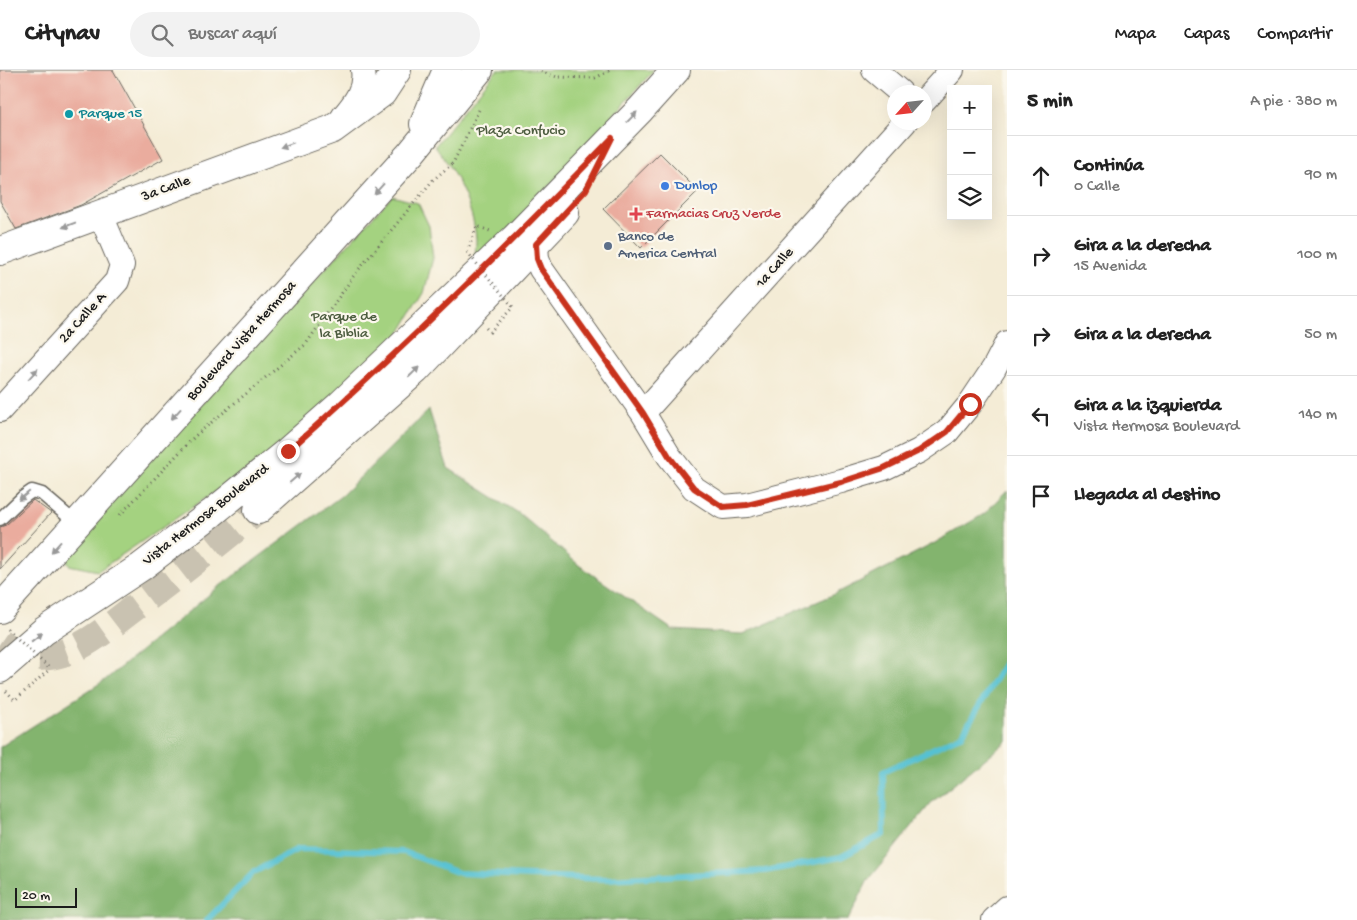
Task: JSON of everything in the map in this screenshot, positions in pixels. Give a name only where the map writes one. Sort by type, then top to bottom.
[{"type":"main road","name":"3a Calle","points":[[2,245],[100,213],[333,129],[382,93],[397,70]]},
{"type":"main road","points":[[411,153],[447,70]]},
{"type":"main road","name":"Boulevard Vista Hermosa","points":[[4,608],[77,524],[411,153],[479,70]]},
{"type":"main road","name":"Vista Hermosa Boulevard","points":[[0,669],[44,631],[141,566],[212,513],[288,451],[339,406],[514,239],[676,70]]},
{"type":"main road","points":[[258,510],[416,370],[531,260],[586,190],[612,138]]},
{"type":"street","points":[[333,129],[361,93],[365,79],[364,70]]},
{"type":"street","points":[[874,70],[892,85]]},
{"type":"street","points":[[932,91],[952,70]]},
{"type":"street","name":"1a Calle","points":[[643,413],[898,130]]},
{"type":"street","name":"2a Calle A","points":[[0,410],[117,281],[122,266],[100,213]]},
{"type":"street","points":[[531,260],[643,413],[669,456],[694,488],[723,507],[747,505],[841,482],[884,468],[919,451],[947,432],[970,404],[994,368],[1007,343]]},
{"type":"street","points":[[994,920],[1007,908]]},
{"type":"lane","points":[[0,519],[32,490],[42,494],[77,524]]},
{"type":"path","points":[[536,70],[557,77],[595,78],[611,70]]},
{"type":"path","points":[[114,522],[194,436],[306,344],[355,274],[433,180],[453,163],[481,107]]},
{"type":"path","points":[[478,226],[467,252],[513,307],[490,332]]},
{"type":"path","points":[[4,608],[50,669],[15,700]]},
{"type":"green space","name":"Plaza Confucio","points":[[497,70],[654,70],[512,227],[474,263],[476,239],[467,202],[456,177],[435,146]]},
{"type":"green space","name":"Parque de la Biblia","points":[[392,196],[418,203],[429,226],[433,258],[424,293],[384,359],[286,444],[98,571],[69,565],[62,553],[152,458]]},
{"type":"green space","points":[[429,410],[448,468],[520,514],[580,566],[673,630],[743,634],[835,594],[933,544],[984,514],[1007,490],[1007,741],[931,803],[867,882],[848,920],[0,920],[0,747],[105,680],[216,589],[341,496]]},
{"type":"building","name":"Parque 15","points":[[0,70],[113,70],[163,159],[81,205],[16,229],[0,201]]},
{"type":"building","points":[[660,153],[698,191],[641,248],[603,209]]},
{"type":"building","points":[[33,500],[51,513],[0,569],[0,527],[6,525]]},
{"type":"waterway","points":[[207,920],[254,872],[298,849],[404,852],[459,873],[606,879],[765,871],[841,857],[884,834],[883,772],[962,735],[1007,659]]},
{"type":"tunnel","points":[[0,643],[25,655],[42,657],[60,654],[78,647],[105,630],[258,510]]},
{"type":"place","name":"Parque 15","points":[[69,114]]},
{"type":"place","name":"Dunlop","points":[[665,186]]},
{"type":"place","name":"Farmacias Cruz Verde","points":[[636,214]]},
{"type":"place","name":"Banco de America Central","points":[[608,246]]},
{"type":"route","points":[[288,451],[339,406],[514,239],[612,138],[586,190],[536,244],[537,259],[541,269],[643,413],[669,456],[694,488],[723,507],[747,505],[841,482],[884,468],[919,451],[947,432],[970,404]]}]
